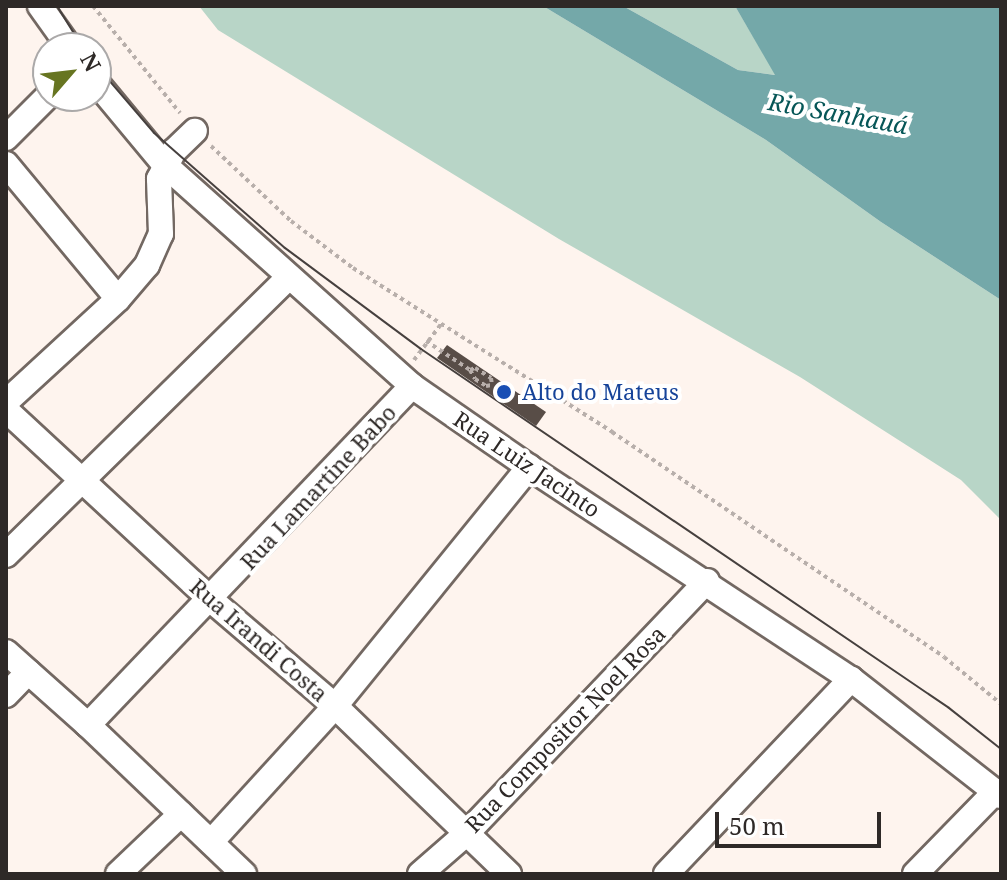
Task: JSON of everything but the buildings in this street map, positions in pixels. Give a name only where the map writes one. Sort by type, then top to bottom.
[{"type":"street","points":[[40,6],[59,32]]},
{"type":"street","name":"Rua Luiz Jacinto","points":[[112,101],[165,165],[412,386],[529,467],[707,581],[851,679],[998,794]]},
{"type":"street","points":[[6,138],[32,112]]},
{"type":"street","points":[[6,402],[118,299],[157,249],[161,226],[159,179],[165,165],[195,131]]},
{"type":"street","points":[[6,164],[118,299]]},
{"type":"street","points":[[6,555],[289,277]]},
{"type":"street","name":"Rua Lamartine Babo","points":[[88,725],[211,600],[412,386]]},
{"type":"street","name":"Rua Irandi Costa","points":[[6,410],[211,600],[335,706],[509,874]]},
{"type":"street","points":[[211,842],[335,706],[529,467]]},
{"type":"street","name":"Rua Compositor Noel Rosa","points":[[420,874],[467,833],[707,581]]},
{"type":"street","points":[[6,652],[88,725],[244,874]]},
{"type":"street","points":[[6,695],[28,672]]},
{"type":"street","points":[[666,874],[851,679]]},
{"type":"street","points":[[915,874],[998,794]]},
{"type":"street","points":[[118,874],[181,814]]},
{"type":"path","points":[[93,6],[195,131],[291,221],[353,268],[612,432],[944,657],[1001,704]]},
{"type":"path","points":[[418,354],[442,323]]},
{"type":"path","points":[[426,341],[470,370],[475,379],[486,386],[492,385],[491,378],[475,368],[470,370]]},
{"type":"green space","points":[[199,6],[543,6],[766,140],[881,222],[1001,300],[1001,520],[961,480],[800,377],[559,239],[218,30]]},
{"type":"green space","points":[[623,6],[735,6],[776,75],[738,70]]},
{"type":"water","name":"Rio Sanhauá","points":[[543,6],[623,6],[738,70],[775,75],[735,6],[1001,6],[1001,300],[881,222],[766,140]]},
{"type":"tram line","points":[[57,6],[73,32]]},
{"type":"tram line","points":[[112,84],[154,133],[285,248],[421,349],[949,708],[1001,749]]},
{"type":"place","name":"Alto do Mateus","points":[[504,392]]}]
